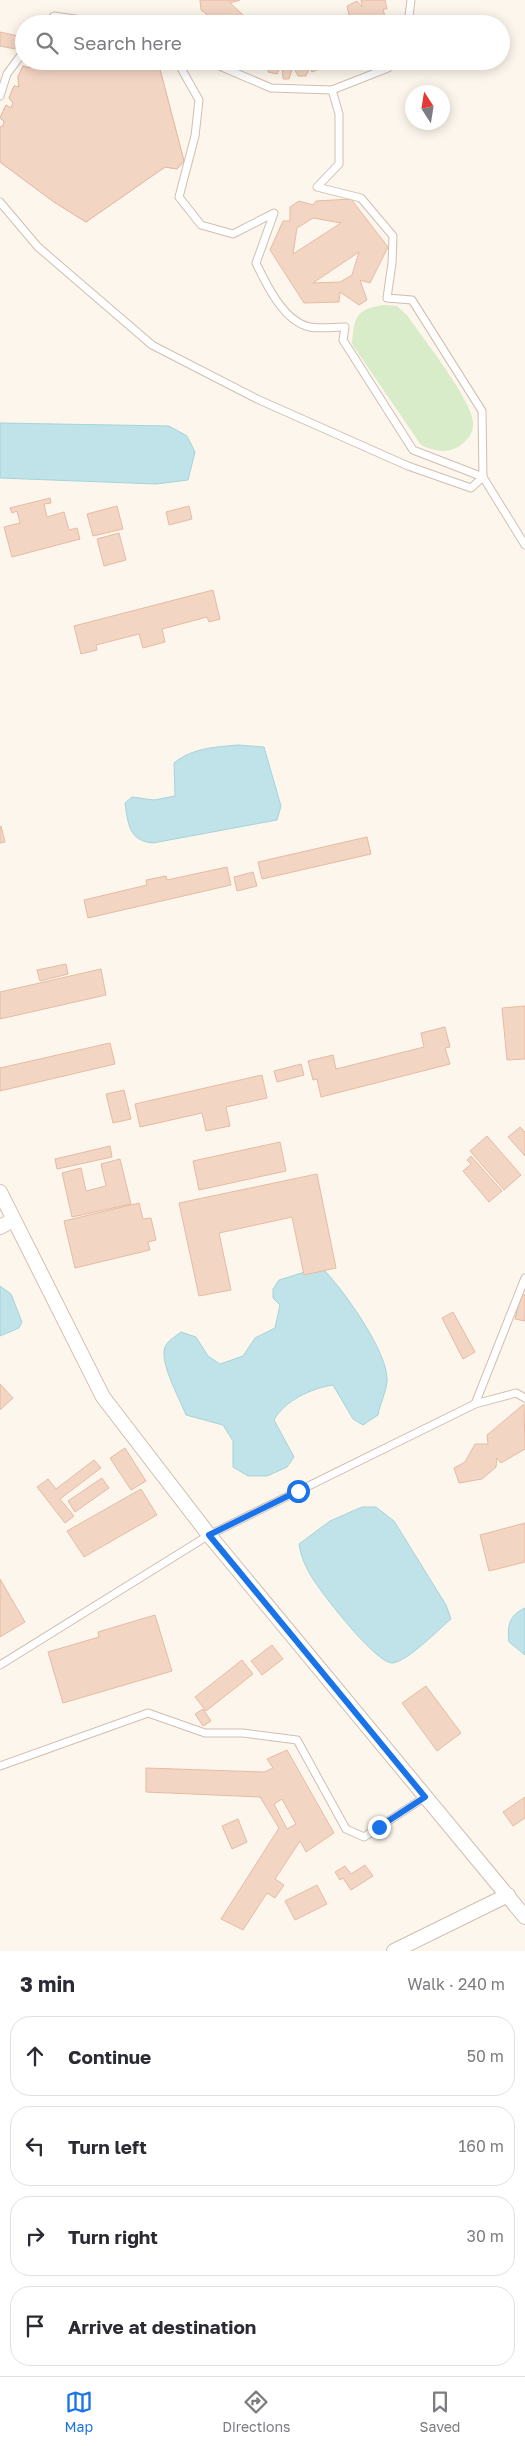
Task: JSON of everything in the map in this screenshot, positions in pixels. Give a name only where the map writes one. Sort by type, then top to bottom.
[{"type":"street","points":[[0,1192],[104,1397],[209,1535],[425,1797],[508,1894],[525,1917]]},
{"type":"street","points":[[0,1226],[13,1220]]},
{"type":"street","points":[[394,1951],[508,1894]]},
{"type":"lane","points":[[409,15],[411,0]]},
{"type":"lane","points":[[0,96],[8,74],[15,64]]},
{"type":"lane","points":[[182,70],[199,100],[195,136],[179,197],[201,225],[233,234],[274,213],[256,262],[268,288],[284,312],[308,327],[345,326],[343,340],[413,450],[483,477]]},
{"type":"lane","points":[[229,70],[271,88],[332,90],[383,70]]},
{"type":"lane","points":[[332,90],[339,114],[339,164],[317,187],[361,198],[392,236],[392,263],[387,298],[412,300],[482,411],[483,477],[525,545]]},
{"type":"lane","points":[[0,202],[38,247],[152,345],[258,399],[408,466],[471,488],[483,477]]},
{"type":"lane","points":[[475,1404],[525,1278]]},
{"type":"lane","points":[[0,1665],[209,1535],[475,1404],[516,1393],[525,1398]]},
{"type":"lane","points":[[0,1766],[148,1713],[204,1733],[243,1733],[297,1740],[346,1829],[364,1837],[425,1797]]},
{"type":"green space","points":[[384,305],[397,306],[407,315],[456,384],[464,399],[470,412],[473,426],[469,437],[458,447],[440,451],[421,445],[352,344],[354,327],[358,316],[367,309]]},
{"type":"water","points":[[0,423],[169,426],[187,436],[195,452],[188,480],[156,484],[0,478]]},
{"type":"water","points":[[238,745],[264,747],[281,806],[277,820],[153,843],[145,842],[134,835],[127,818],[125,803],[132,797],[154,800],[175,796],[174,763],[196,751]]},
{"type":"water","points":[[321,1267],[330,1276],[363,1321],[381,1355],[386,1370],[387,1382],[378,1415],[363,1425],[353,1419],[333,1385],[299,1396],[284,1407],[274,1420],[294,1457],[287,1467],[267,1476],[248,1476],[233,1467],[233,1441],[223,1425],[186,1415],[164,1360],[166,1345],[181,1332],[196,1337],[208,1356],[220,1364],[243,1356],[255,1338],[275,1328],[280,1305],[273,1298],[273,1289],[279,1280]]},
{"type":"water","points":[[0,1286],[11,1294],[22,1322],[19,1328],[0,1336]]},
{"type":"water","points":[[362,1507],[376,1507],[394,1521],[446,1605],[451,1619],[415,1651],[400,1661],[393,1663],[385,1661],[375,1653],[338,1613],[310,1575],[299,1544],[330,1521]]},
{"type":"water","points":[[525,1608],[525,1655],[509,1642],[508,1631],[512,1618]]},
{"type":"building","points":[[200,0],[240,0],[230,3],[243,15],[208,15],[201,10]]},
{"type":"building","points":[[361,0],[385,0],[387,9],[383,9],[384,15],[349,15],[347,6],[357,1],[362,7]]},
{"type":"building","points":[[0,32],[15,35],[15,49],[0,46]]},
{"type":"building","points":[[21,70],[48,70],[38,77],[16,137],[19,142],[28,137],[31,143],[22,148],[81,199],[150,156],[142,154],[143,147],[152,149],[138,79],[132,87],[127,83],[135,74],[132,70],[160,70],[184,161],[177,169],[165,167],[86,222],[54,202],[0,162],[0,127],[3,126],[4,121],[0,118],[6,105],[11,108],[13,103],[9,98],[14,86],[19,87],[18,77]]},
{"type":"building","points":[[21,70],[160,70],[184,161],[177,169],[165,167],[86,222],[54,202],[0,162],[0,127],[3,126],[4,121],[0,118],[6,105],[11,108],[13,103],[9,98],[14,86],[19,87],[18,77]]},
{"type":"building","points":[[268,70],[279,70],[277,74],[268,72]]},
{"type":"building","points":[[282,70],[292,70],[289,79],[283,79]]},
{"type":"building","points":[[295,70],[309,70],[306,76],[298,76]]},
{"type":"building","points":[[351,199],[388,247],[370,283],[360,280],[367,300],[359,305],[340,292],[339,302],[304,303],[270,250],[283,221],[290,221],[290,207],[299,201],[313,205],[316,201]],"holes":[[[313,218],[341,223],[293,254],[297,228]],[[359,252],[352,275],[340,282],[313,283]]]},
{"type":"building","points":[[50,498],[51,503],[44,504],[47,517],[64,512],[69,530],[77,528],[80,539],[12,557],[4,527],[20,523],[17,511],[12,513],[10,508]]},
{"type":"building","points":[[117,506],[123,529],[93,536],[87,514]]},
{"type":"building","points":[[189,506],[192,519],[169,525],[166,512]]},
{"type":"building","points":[[119,533],[126,560],[104,566],[97,539]]},
{"type":"building","points":[[213,590],[220,619],[209,622],[207,617],[162,629],[165,642],[143,648],[139,634],[96,645],[97,650],[81,654],[74,626]]},
{"type":"building","points":[[0,827],[5,842],[0,843]]},
{"type":"building","points":[[367,837],[371,854],[262,879],[258,862]]},
{"type":"building","points":[[227,867],[231,885],[88,918],[84,900],[147,885],[146,880],[166,876],[167,880]]},
{"type":"building","points":[[253,872],[257,886],[237,891],[234,877]]},
{"type":"building","points":[[66,964],[68,974],[40,981],[37,970]]},
{"type":"building","points":[[101,969],[106,995],[0,1019],[0,992]]},
{"type":"building","points":[[525,1006],[525,1059],[507,1060],[502,1008]]},
{"type":"building","points":[[445,1027],[450,1047],[445,1048],[450,1064],[321,1097],[317,1079],[313,1080],[308,1061],[333,1055],[336,1069],[424,1047],[421,1033]]},
{"type":"building","points":[[110,1043],[115,1064],[0,1091],[0,1068]]},
{"type":"building","points":[[301,1064],[304,1075],[277,1082],[274,1071]]},
{"type":"building","points":[[262,1075],[267,1098],[226,1107],[230,1126],[206,1131],[202,1113],[140,1127],[135,1104]]},
{"type":"building","points":[[124,1090],[131,1119],[113,1123],[106,1094]]},
{"type":"building","points":[[520,1127],[525,1132],[525,1156],[508,1137]]},
{"type":"building","points":[[487,1136],[521,1175],[504,1190],[470,1151]]},
{"type":"building","points":[[280,1142],[286,1171],[199,1190],[193,1161]]},
{"type":"building","points":[[110,1146],[112,1157],[57,1169],[55,1159]]},
{"type":"building","points":[[471,1156],[502,1191],[489,1202],[463,1171],[471,1164],[467,1160]]},
{"type":"building","points":[[120,1159],[131,1204],[72,1217],[62,1173],[81,1168],[86,1191],[106,1186],[101,1164]]},
{"type":"building","points":[[317,1174],[336,1268],[304,1275],[292,1217],[219,1233],[231,1290],[199,1296],[179,1203]]},
{"type":"building","points":[[139,1203],[143,1219],[151,1218],[156,1240],[148,1242],[150,1250],[75,1268],[64,1221]]},
{"type":"building","points":[[521,1294],[525,1295],[525,1321],[515,1319]]},
{"type":"building","points":[[453,1312],[475,1352],[463,1359],[442,1318]]},
{"type":"building","points":[[0,1384],[13,1398],[0,1410]]},
{"type":"building","points":[[524,1404],[525,1449],[501,1463],[497,1458],[496,1467],[482,1479],[459,1483],[454,1468],[465,1462],[475,1444],[488,1444],[487,1435]]},
{"type":"building","points":[[125,1448],[146,1481],[131,1490],[110,1458]]},
{"type":"building","points":[[94,1460],[101,1468],[60,1499],[74,1516],[65,1523],[37,1487],[48,1479],[56,1489]]},
{"type":"building","points":[[102,1478],[109,1488],[75,1512],[68,1501]]},
{"type":"building","points":[[141,1489],[157,1515],[84,1557],[67,1531]]},
{"type":"building","points":[[525,1523],[525,1562],[489,1571],[480,1535]]},
{"type":"building","points":[[0,1579],[25,1622],[0,1637]]},
{"type":"building","points":[[155,1615],[172,1671],[63,1703],[48,1652],[99,1637],[98,1632]]},
{"type":"building","points":[[272,1645],[283,1659],[262,1675],[251,1661]]},
{"type":"building","points":[[242,1660],[253,1674],[206,1711],[195,1697]]},
{"type":"building","points":[[426,1686],[461,1733],[437,1751],[402,1703]]},
{"type":"building","points":[[203,1709],[211,1721],[203,1726],[195,1714]]},
{"type":"building","points":[[287,1750],[334,1833],[306,1852],[300,1841],[275,1879],[284,1885],[275,1898],[267,1893],[243,1930],[221,1919],[279,1828],[260,1797],[146,1792],[146,1768],[264,1772],[273,1768],[267,1759]],"holes":[[[282,1799],[296,1824],[287,1829],[274,1804]]]},
{"type":"building","points":[[525,1797],[525,1818],[513,1826],[503,1812]]},
{"type":"building","points":[[238,1819],[247,1842],[232,1849],[222,1826]]},
{"type":"building","points":[[365,1865],[373,1876],[351,1890],[343,1878],[340,1880],[335,1872],[345,1866],[351,1874]]},
{"type":"building","points":[[317,1885],[327,1904],[295,1920],[285,1901]]},
{"type":"route","points":[[298,1491],[209,1535],[425,1797],[379,1827]]}]
